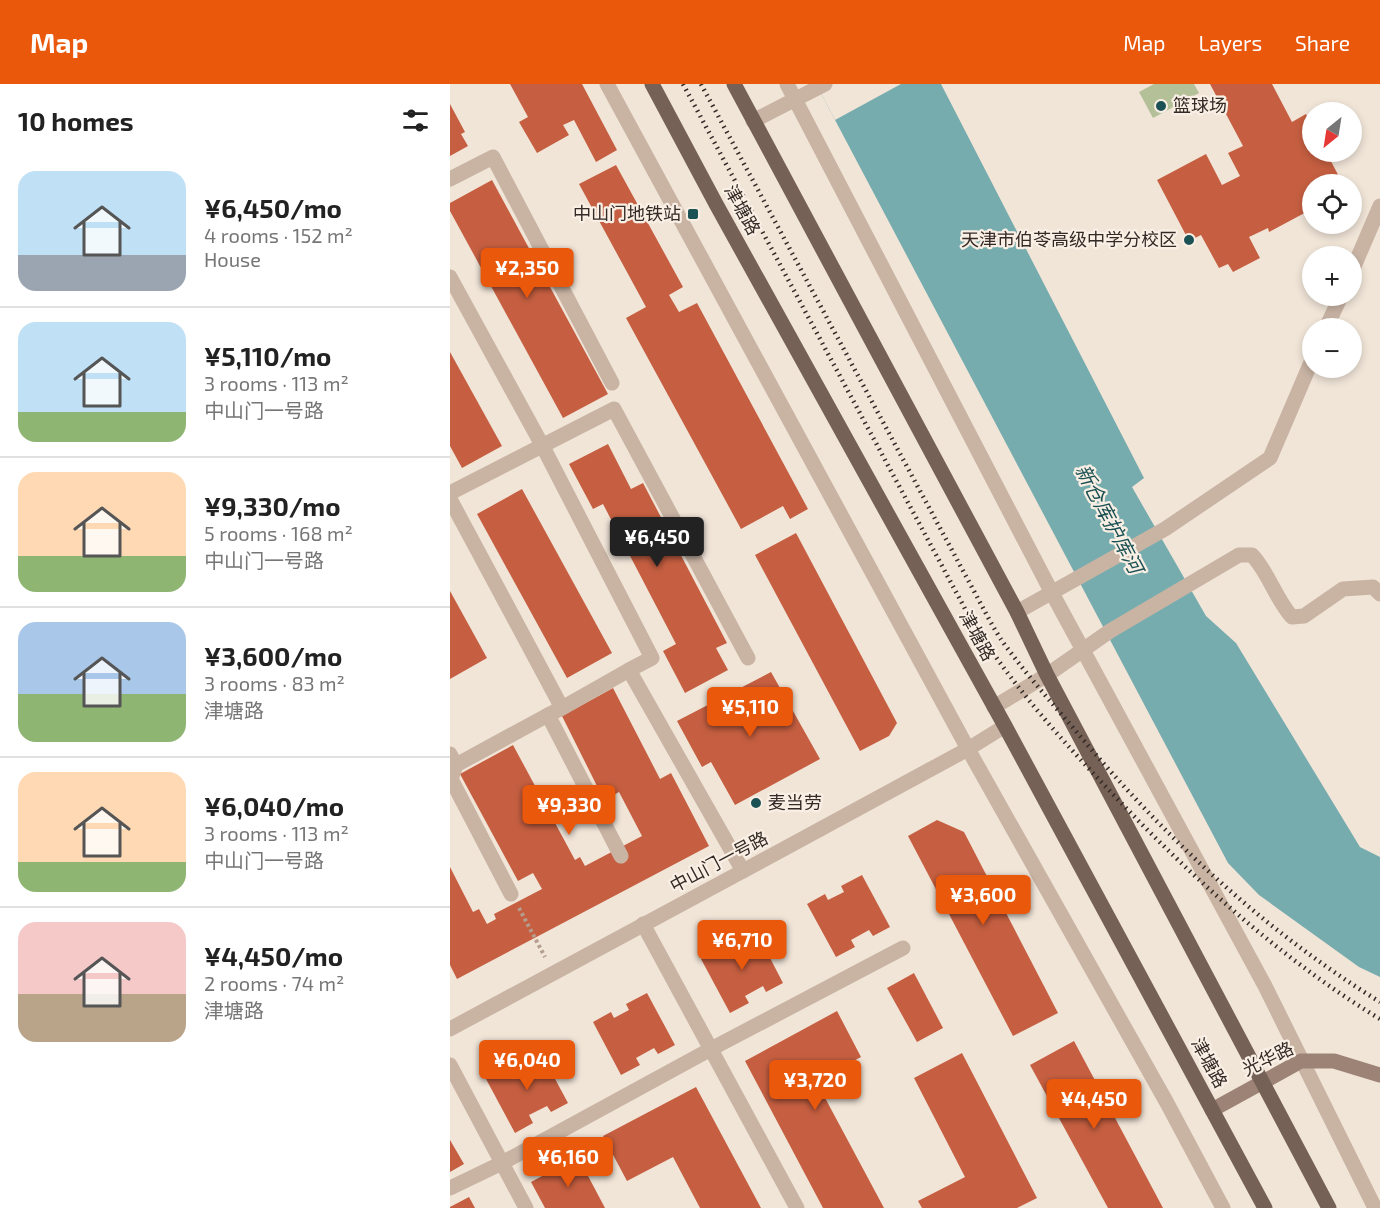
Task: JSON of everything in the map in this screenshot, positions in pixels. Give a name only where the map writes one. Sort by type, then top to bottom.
[{"type":"main road","name":"津塘路","points":[[652,84],[1005,726],[1265,1208]]},
{"type":"main road","name":"津塘路","points":[[734,84],[1017,612],[1047,675],[1329,1208]]},
{"type":"main road","name":"光华路","points":[[1212,1110],[1301,1061],[1334,1061],[1380,1075]]},
{"type":"street","points":[[607,84],[968,749],[1167,1103],[1223,1208]]},
{"type":"street","points":[[787,84],[1052,592],[1260,975],[1375,1208]]},
{"type":"street","points":[[753,121],[824,85]]},
{"type":"street","points":[[450,179],[493,157],[612,383]]},
{"type":"street","points":[[1362,248],[1380,206]]},
{"type":"street","points":[[450,277],[542,445],[652,658],[555,711],[453,759],[451,779],[511,894]]},
{"type":"street","points":[[1017,612],[1165,529],[1269,458],[1304,378]]},
{"type":"street","points":[[450,493],[614,409],[748,658]]},
{"type":"street","points":[[450,499],[555,711],[621,856]]},
{"type":"street","points":[[993,707],[1047,675],[1110,631],[1239,555],[1252,555],[1259,562],[1284,608],[1292,617],[1304,615],[1343,589],[1373,587],[1380,594]]},
{"type":"street","points":[[629,670],[743,871]]},
{"type":"street","name":"中山门一号路","points":[[450,1029],[968,749],[1005,726]]},
{"type":"street","points":[[644,924],[797,1208]]},
{"type":"street","points":[[450,1188],[502,1163],[711,1048],[903,948]]},
{"type":"street","points":[[450,1065],[526,1208]]},
{"type":"path","points":[[511,894],[553,974]]},
{"type":"green space","name":"篮球场","points":[[1154,84],[1194,84],[1199,93],[1153,118],[1139,92]]},
{"type":"water","name":"新仓库护库河","points":[[816,84],[941,84],[1144,478],[1132,487],[1206,616],[1236,643],[1360,847],[1380,857],[1380,977],[1359,967],[1259,895],[1228,863]]},
{"type":"pier","points":[[816,84],[901,84],[835,120]]},
{"type":"building","points":[[510,84],[582,84],[617,150],[596,162],[574,120],[563,125],[569,135],[537,153],[519,122],[528,117]]},
{"type":"building","points":[[1210,84],[1272,84],[1292,122],[1302,116],[1302,162],[1331,162],[1338,174],[1302,174],[1302,214],[1269,232],[1268,228],[1249,237],[1260,258],[1233,272],[1228,264],[1219,268],[1201,235],[1189,241],[1157,180],[1206,154],[1222,185],[1240,176],[1228,153],[1243,146]]},
{"type":"building","points":[[450,104],[465,132],[461,134],[468,146],[450,156]]},
{"type":"building","points":[[616,165],[683,287],[669,295],[679,312],[697,303],[808,509],[790,519],[783,506],[741,529],[626,318],[646,307],[579,184]]},
{"type":"building","points":[[492,180],[608,394],[563,418],[450,211],[450,203]]},
{"type":"building","points":[[450,352],[502,446],[462,468],[450,446]]},
{"type":"building","points":[[608,444],[631,489],[643,483],[727,643],[716,648],[728,670],[685,693],[663,651],[676,644],[603,504],[593,509],[569,464]]},
{"type":"building","points":[[522,489],[612,653],[567,678],[477,514]]},
{"type":"building","points":[[796,533],[897,723],[889,736],[860,751],[755,555]]},
{"type":"building","points":[[450,591],[487,658],[450,679]]},
{"type":"building","points":[[771,672],[820,759],[735,805],[711,762],[702,767],[677,721]]},
{"type":"building","points":[[613,688],[660,779],[671,773],[709,846],[457,979],[450,965],[450,867],[473,912],[479,909],[487,924],[496,919],[494,914],[542,889],[533,873],[518,881],[460,774],[513,745],[575,860],[580,857],[585,866],[642,836],[619,792],[604,800],[562,716]]},
{"type":"building","points":[[937,820],[964,832],[1058,1013],[1013,1036],[908,836]]},
{"type":"building","points":[[862,875],[890,927],[873,936],[869,930],[851,940],[855,947],[836,957],[807,904],[825,894],[828,900],[844,892],[841,886]]},
{"type":"building","points":[[756,931],[783,983],[766,992],[763,986],[745,996],[749,1003],[730,1013],[701,959],[719,950],[722,956],[738,948],[734,943]]},
{"type":"building","points":[[914,973],[943,1028],[917,1042],[887,988]]},
{"type":"building","points":[[647,993],[675,1045],[658,1054],[654,1048],[636,1058],[640,1065],[621,1075],[593,1022],[611,1012],[614,1018],[629,1010],[626,1004]]},
{"type":"building","points":[[837,1011],[861,1057],[816,1081],[884,1208],[823,1208],[745,1061]]},
{"type":"building","points":[[1074,1041],[1163,1208],[1108,1208],[1030,1065]]},
{"type":"building","points":[[540,1051],[568,1103],[551,1112],[547,1106],[529,1115],[533,1123],[515,1133],[486,1079],[504,1069],[507,1076],[522,1067],[519,1062]]},
{"type":"building","points":[[962,1053],[1037,1198],[1017,1208],[922,1208],[918,1201],[965,1177],[914,1078]]},
{"type":"building","points":[[696,1087],[761,1208],[700,1208],[673,1157],[627,1181],[603,1136]]},
{"type":"building","points":[[450,1140],[464,1164],[450,1172]]},
{"type":"building","points":[[578,1157],[605,1208],[545,1208],[531,1182]]},
{"type":"building","points":[[469,1197],[475,1208],[450,1208],[450,1207]]},
{"type":"railway","points":[[683,84],[970,618],[1000,663],[1088,768],[1202,883],[1306,969],[1380,1019]]},
{"type":"railway","points":[[701,84],[1005,645],[1109,769],[1179,843],[1255,912],[1295,944],[1380,1002]]},
{"type":"place","name":"篮球场","points":[[1161,106]]},
{"type":"place","name":"中山门地铁站","points":[[693,214]]},
{"type":"place","name":"天津市伯苓高级中学分校区","points":[[1189,240]]},
{"type":"place","name":"麦当劳","points":[[756,803]]}]
